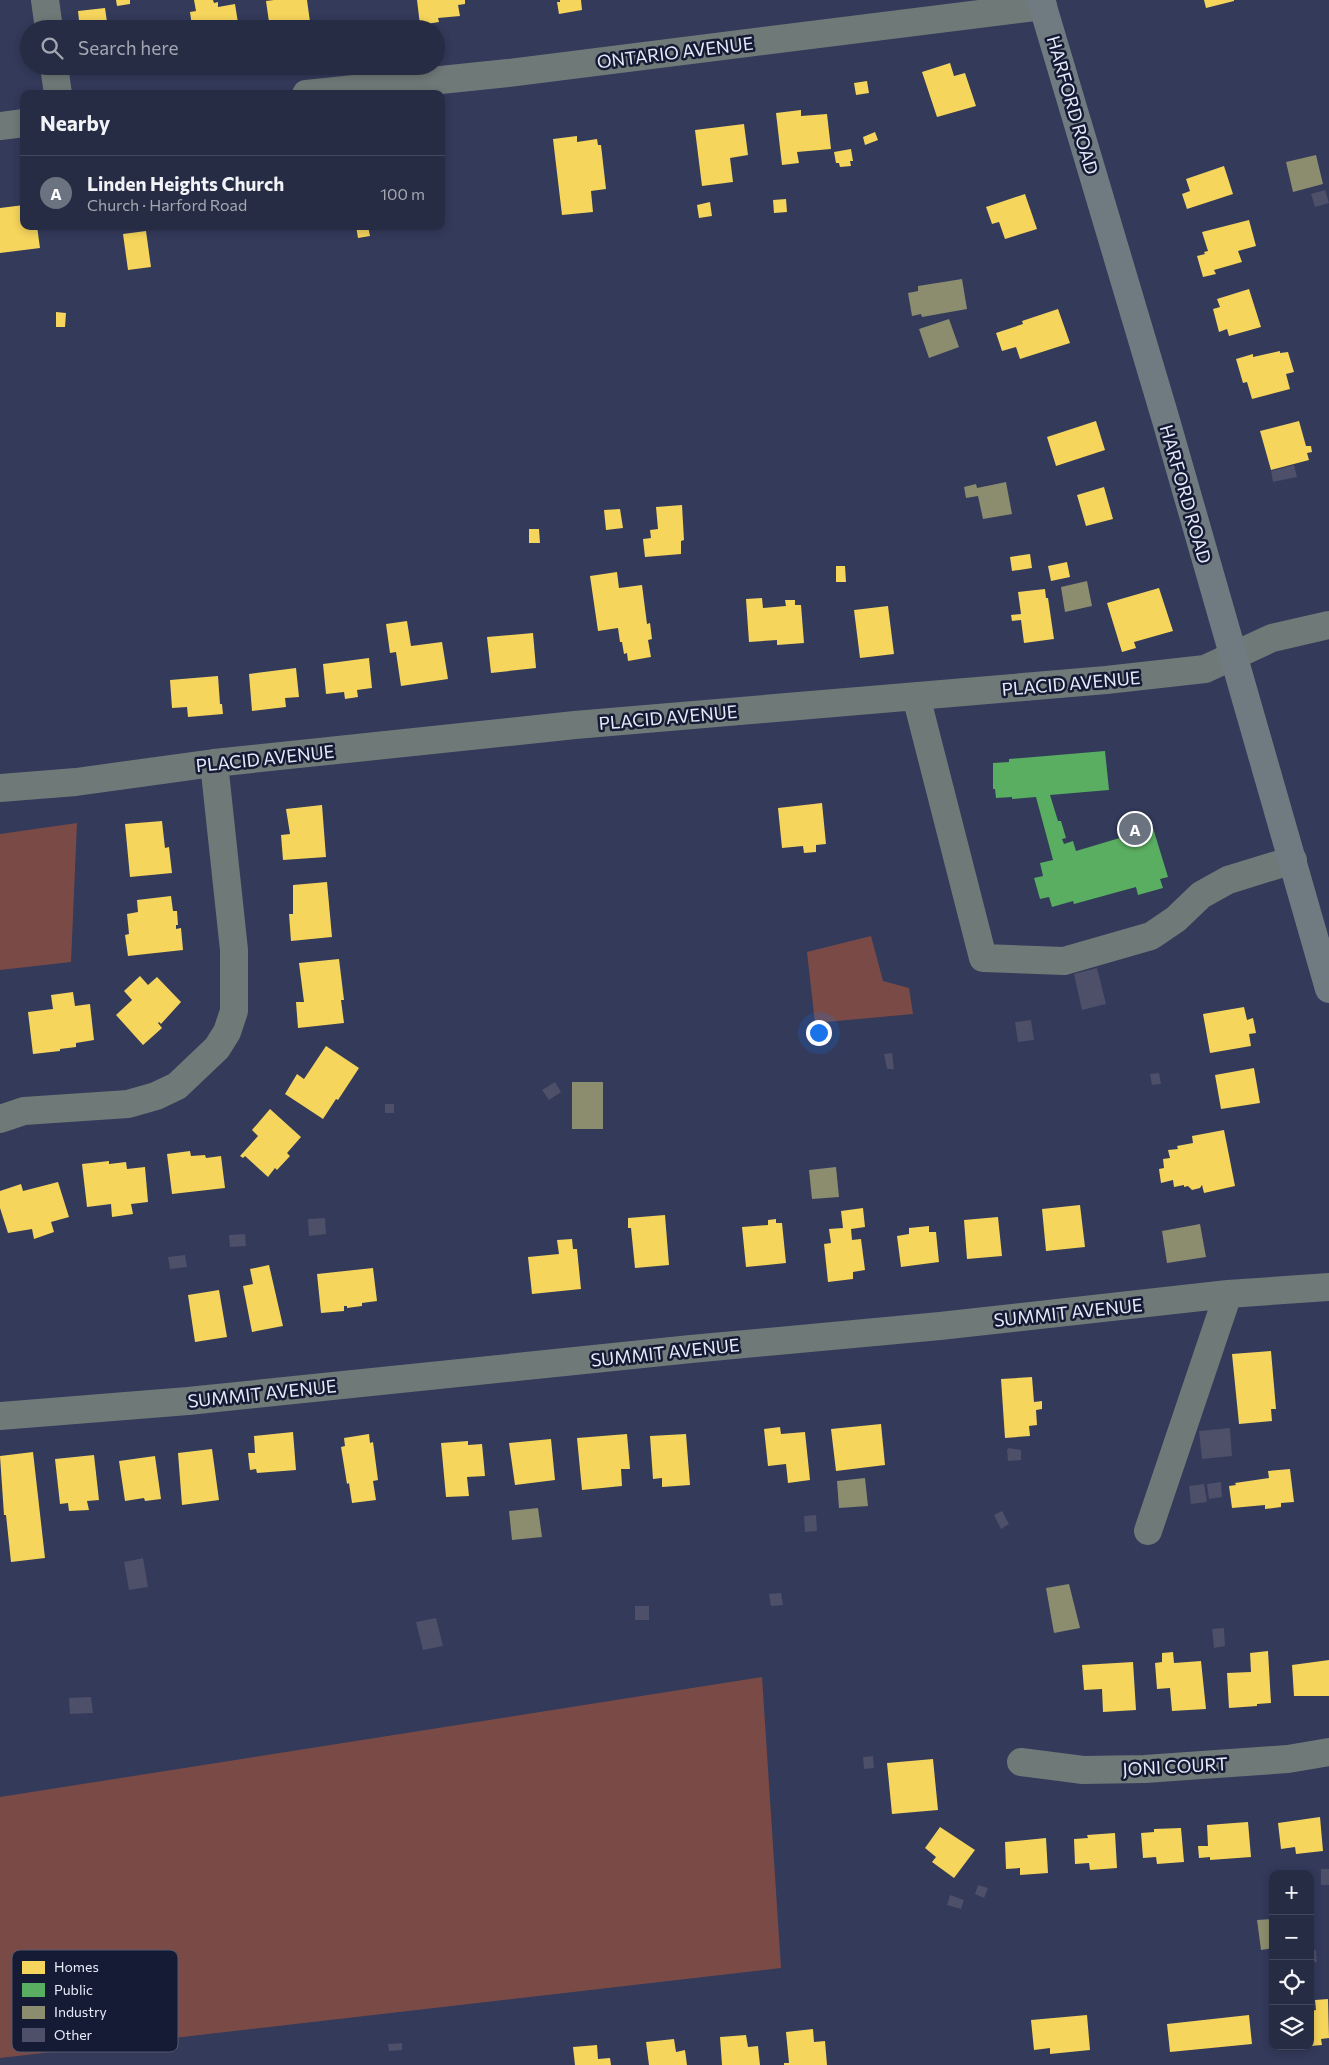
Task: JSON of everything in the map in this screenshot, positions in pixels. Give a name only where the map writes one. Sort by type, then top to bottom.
[{"type":"main road","name":"HARFORD ROAD","points":[[1042,3],[1329,989]]},
{"type":"street","points":[[45,0],[48,20]]},
{"type":"street","name":"ONTARIO AVENUE","points":[[344,90],[508,73],[1042,3]]},
{"type":"street","points":[[55,75],[57,90]]},
{"type":"street","points":[[0,126],[20,124]]},
{"type":"street","name":"PLACID AVENUE","points":[[0,788],[76,782],[214,764],[575,725],[1106,680],[1205,669],[1272,638],[1329,625]]},
{"type":"street","points":[[916,696],[983,958],[1064,961],[1151,936],[1176,919],[1201,895],[1228,880],[1293,860]]},
{"type":"street","points":[[0,1119],[24,1111],[128,1104],[156,1096],[177,1086],[217,1048],[227,1032],[234,1011],[234,950],[214,764]]},
{"type":"street","name":"SUMMIT AVENUE","points":[[0,1416],[198,1400],[1228,1294],[1329,1287]]},
{"type":"street","points":[[1148,1531],[1228,1294]]},
{"type":"street","name":"JONI COURT","points":[[1021,1762],[1083,1770],[1146,1769],[1278,1760],[1329,1752]]},
{"type":"shaded area","points":[[77,823],[71,962],[0,970],[0,834]]},
{"type":"shaded area","points":[[871,936],[883,981],[909,988],[913,1014],[815,1023],[807,952]]},
{"type":"shaded area","points":[[762,1677],[781,1968],[178,2037],[178,1950],[12,1950],[12,2052],[52,2052],[0,2058],[0,1797]]},
{"type":"building: Homes","points":[[116,0],[130,0],[130,4],[117,6]]},
{"type":"building: Homes","points":[[194,0],[213,0],[214,3],[218,2],[218,7],[235,4],[238,20],[191,20],[190,12],[196,11]]},
{"type":"building: Homes","points":[[307,0],[310,20],[269,20],[266,1]]},
{"type":"building: Homes","points":[[417,0],[465,0],[465,4],[458,5],[460,16],[438,18],[438,20],[419,20]]},
{"type":"building: Homes","points":[[560,0],[581,0],[582,10],[559,14],[557,2],[560,2]]},
{"type":"building: Homes","points":[[1204,0],[1234,0],[1234,1],[1206,8]]},
{"type":"building: Homes","points":[[105,8],[107,20],[79,20],[78,11]]},
{"type":"building: Homes","points":[[950,63],[954,76],[965,73],[976,106],[937,117],[922,72]]},
{"type":"building: Homes","points":[[867,81],[869,93],[856,95],[854,83]]},
{"type":"building: Homes","points":[[801,110],[801,116],[827,114],[831,149],[797,152],[799,163],[782,165],[776,113]]},
{"type":"building: Homes","points":[[744,124],[748,155],[730,158],[733,182],[702,186],[695,130]]},
{"type":"building: Homes","points":[[875,132],[878,140],[865,145],[863,137]]},
{"type":"building: Homes","points":[[577,136],[577,142],[597,139],[598,145],[601,145],[606,189],[591,191],[593,212],[562,215],[553,139]]},
{"type":"building: Homes","points":[[851,149],[853,161],[850,161],[851,166],[840,167],[839,163],[836,163],[834,152]]},
{"type":"building: Homes","points":[[1224,166],[1233,194],[1187,209],[1182,194],[1190,191],[1186,179]]},
{"type":"building: Homes","points":[[1025,194],[1037,229],[1005,239],[999,222],[992,224],[986,207]]},
{"type":"building: Homes","points":[[786,199],[787,212],[774,213],[773,200]]},
{"type":"building: Homes","points":[[710,202],[712,216],[699,218],[697,205]]},
{"type":"building: Homes","points":[[20,206],[20,230],[38,230],[40,248],[0,253],[0,208]]},
{"type":"building: Homes","points":[[1249,220],[1256,246],[1238,251],[1242,262],[1214,270],[1216,274],[1203,277],[1197,256],[1208,251],[1202,232]]},
{"type":"building: Homes","points":[[357,230],[369,230],[370,236],[358,238]]},
{"type":"building: Homes","points":[[146,231],[151,267],[128,270],[123,234]]},
{"type":"building: Homes","points":[[1249,289],[1261,327],[1229,336],[1227,329],[1219,332],[1213,309],[1220,307],[1217,299]]},
{"type":"building: Homes","points":[[1058,309],[1070,343],[1020,359],[1016,347],[1002,351],[996,333],[1023,324],[1022,321]]},
{"type":"building: Homes","points":[[56,312],[66,313],[65,327],[56,327]]},
{"type":"building: Homes","points":[[1280,351],[1280,353],[1288,352],[1294,372],[1286,374],[1290,389],[1252,399],[1247,382],[1243,383],[1236,359],[1253,354],[1253,357]]},
{"type":"building: Homes","points":[[1096,421],[1105,450],[1056,466],[1047,437]]},
{"type":"building: Homes","points":[[1299,421],[1306,446],[1311,446],[1312,452],[1307,453],[1309,460],[1271,470],[1260,431]]},
{"type":"building: Homes","points":[[1104,487],[1113,519],[1086,526],[1077,495]]},
{"type":"building: Homes","points":[[682,505],[684,540],[681,541],[681,554],[645,557],[643,539],[651,538],[650,530],[658,529],[656,507]]},
{"type":"building: Homes","points":[[620,509],[623,528],[606,530],[604,510]]},
{"type":"building: Homes","points":[[529,529],[539,529],[540,543],[529,543]]},
{"type":"building: Homes","points":[[1030,554],[1032,568],[1012,571],[1010,557]]},
{"type":"building: Homes","points":[[1067,562],[1070,577],[1051,581],[1048,566]]},
{"type":"building: Homes","points":[[836,566],[845,566],[846,582],[836,582]]},
{"type":"building: Homes","points":[[617,572],[619,588],[642,585],[647,624],[650,623],[652,639],[648,640],[651,657],[628,661],[627,653],[624,654],[622,642],[620,642],[618,628],[598,631],[590,576]]},
{"type":"building: Homes","points":[[1159,588],[1173,631],[1134,642],[1136,648],[1122,652],[1107,603]]},
{"type":"building: Homes","points":[[1045,589],[1054,639],[1024,643],[1021,620],[1012,621],[1011,615],[1021,614],[1018,592]]},
{"type":"building: Homes","points":[[762,598],[763,608],[786,606],[785,600],[795,600],[795,605],[801,605],[804,643],[777,645],[777,640],[749,642],[746,599]]},
{"type":"building: Homes","points":[[888,606],[894,654],[860,658],[854,610]]},
{"type":"building: Homes","points":[[407,621],[411,646],[442,642],[448,679],[401,686],[396,652],[390,653],[386,624]]},
{"type":"building: Homes","points":[[533,633],[536,668],[491,673],[487,637]]},
{"type":"building: Homes","points":[[369,658],[372,688],[357,690],[358,697],[345,699],[344,692],[326,694],[323,664]]},
{"type":"building: Homes","points":[[296,668],[299,697],[285,698],[286,707],[252,711],[249,674]]},
{"type":"building: Homes","points":[[218,676],[220,704],[222,704],[223,714],[188,717],[187,707],[172,708],[170,680]]},
{"type":"building: Homes","points":[[822,803],[826,844],[816,845],[816,852],[804,853],[803,846],[782,848],[778,808]]},
{"type":"building: Homes","points":[[322,805],[326,857],[283,860],[281,835],[290,834],[286,809]]},
{"type":"building: Homes","points":[[162,821],[165,848],[169,847],[172,873],[130,877],[125,824]]},
{"type":"building: Homes","points":[[327,882],[332,937],[291,941],[289,914],[293,914],[293,885]]},
{"type":"building: Homes","points":[[171,896],[173,911],[177,911],[178,925],[176,925],[176,929],[181,928],[183,950],[128,956],[125,935],[129,934],[127,914],[138,912],[137,900]]},
{"type":"building: Homes","points":[[339,959],[344,1000],[341,1000],[344,1023],[298,1028],[296,1002],[304,1002],[299,963]]},
{"type":"building: Homes","points":[[140,976],[148,985],[157,977],[181,1002],[161,1024],[158,1023],[162,1028],[143,1045],[116,1015],[132,1000],[124,991]]},
{"type":"building: Homes","points":[[73,992],[75,1006],[90,1004],[94,1040],[76,1043],[76,1047],[60,1049],[60,1051],[33,1054],[28,1012],[53,1009],[51,995]]},
{"type":"building: Homes","points":[[1244,1007],[1247,1020],[1253,1018],[1256,1033],[1249,1034],[1251,1046],[1210,1053],[1203,1014]]},
{"type":"building: Homes","points":[[326,1046],[359,1068],[323,1119],[285,1094],[297,1074],[304,1079]]},
{"type":"building: Homes","points":[[1254,1068],[1260,1103],[1221,1109],[1215,1075]]},
{"type":"building: Homes","points":[[270,1109],[301,1137],[287,1153],[290,1156],[277,1170],[275,1168],[268,1177],[245,1156],[243,1158],[240,1156],[258,1136],[252,1130]]},
{"type":"building: Homes","points":[[1224,1130],[1235,1186],[1204,1193],[1202,1185],[1200,1188],[1192,1190],[1188,1186],[1184,1187],[1184,1185],[1174,1187],[1173,1180],[1161,1183],[1159,1169],[1164,1168],[1163,1159],[1170,1158],[1168,1150],[1178,1149],[1177,1146],[1193,1143],[1192,1136]]},
{"type":"building: Homes","points":[[190,1151],[191,1156],[205,1155],[206,1158],[221,1156],[225,1188],[172,1194],[167,1154]]},
{"type":"building: Homes","points":[[109,1161],[109,1164],[126,1162],[127,1169],[145,1167],[148,1202],[131,1204],[133,1214],[112,1217],[111,1204],[87,1207],[82,1164]]},
{"type":"building: Homes","points":[[58,1182],[69,1217],[51,1222],[54,1232],[34,1239],[32,1229],[8,1233],[0,1208],[0,1191],[21,1184],[23,1191]]},
{"type":"building: Homes","points":[[1080,1205],[1085,1247],[1046,1251],[1042,1209]]},
{"type":"building: Homes","points":[[863,1208],[865,1227],[851,1229],[852,1240],[861,1239],[865,1270],[853,1272],[853,1279],[828,1282],[824,1244],[831,1243],[829,1229],[843,1228],[841,1211]]},
{"type":"building: Homes","points":[[665,1215],[669,1265],[635,1268],[631,1228],[628,1228],[628,1218]]},
{"type":"building: Homes","points":[[998,1217],[1002,1256],[967,1259],[964,1220]]},
{"type":"building: Homes","points":[[776,1219],[776,1223],[782,1223],[786,1263],[746,1267],[742,1227],[768,1225],[768,1220]]},
{"type":"building: Homes","points":[[929,1226],[929,1232],[936,1232],[939,1262],[901,1267],[897,1236],[909,1234],[909,1228]]},
{"type":"building: Homes","points":[[572,1239],[573,1249],[577,1249],[581,1289],[532,1294],[528,1257],[559,1254],[557,1240]]},
{"type":"building: Homes","points":[[269,1265],[283,1326],[252,1332],[243,1286],[253,1284],[250,1269]]},
{"type":"building: Homes","points":[[373,1268],[377,1301],[362,1303],[362,1306],[347,1308],[347,1306],[344,1306],[344,1311],[321,1313],[317,1274]]},
{"type":"building: Homes","points":[[219,1290],[227,1337],[195,1342],[188,1295]]},
{"type":"building: Homes","points":[[1271,1351],[1276,1409],[1271,1409],[1272,1421],[1239,1424],[1232,1354]]},
{"type":"building: Homes","points":[[1032,1377],[1034,1402],[1042,1401],[1042,1409],[1036,1410],[1037,1425],[1029,1426],[1030,1436],[1005,1438],[1001,1379]]},
{"type":"building: Homes","points":[[881,1424],[885,1465],[836,1471],[831,1429]]},
{"type":"building: Homes","points":[[780,1427],[781,1434],[805,1432],[810,1480],[788,1483],[786,1464],[768,1466],[764,1429]]},
{"type":"building: Homes","points":[[293,1432],[296,1470],[257,1473],[256,1469],[250,1470],[248,1453],[255,1453],[254,1436]]},
{"type":"building: Homes","points":[[369,1434],[370,1443],[373,1442],[378,1480],[373,1481],[376,1500],[352,1503],[341,1447],[345,1446],[344,1438]]},
{"type":"building: Homes","points":[[627,1434],[630,1469],[621,1469],[622,1486],[582,1490],[577,1438]]},
{"type":"building: Homes","points":[[686,1434],[690,1485],[662,1487],[662,1478],[653,1479],[650,1436]]},
{"type":"building: Homes","points":[[551,1439],[555,1480],[515,1485],[509,1443]]},
{"type":"building: Homes","points":[[468,1441],[468,1445],[482,1444],[485,1476],[467,1477],[469,1496],[446,1497],[441,1443]]},
{"type":"building: Homes","points":[[212,1449],[219,1500],[182,1505],[178,1453]]},
{"type":"building: Homes","points":[[33,1452],[45,1558],[11,1562],[6,1515],[4,1515],[0,1456]]},
{"type":"building: Homes","points":[[94,1455],[99,1500],[87,1501],[89,1510],[69,1511],[68,1503],[60,1504],[55,1459]]},
{"type":"building: Homes","points":[[155,1456],[161,1499],[145,1501],[144,1498],[125,1501],[119,1461]]},
{"type":"building: Homes","points":[[1290,1469],[1294,1502],[1281,1503],[1281,1507],[1265,1509],[1265,1505],[1232,1508],[1229,1486],[1236,1485],[1235,1483],[1269,1478],[1268,1471]]},
{"type":"building: Homes","points":[[1268,1651],[1271,1703],[1229,1708],[1227,1673],[1251,1672],[1250,1653]]},
{"type":"building: Homes","points":[[1173,1652],[1174,1663],[1201,1661],[1206,1709],[1172,1711],[1170,1688],[1157,1689],[1155,1663],[1162,1662],[1162,1653]]},
{"type":"building: Homes","points":[[1329,1660],[1329,1696],[1294,1696],[1292,1665]]},
{"type":"building: Homes","points":[[1133,1662],[1136,1710],[1103,1712],[1102,1689],[1084,1690],[1082,1665]]},
{"type":"building: Homes","points":[[933,1759],[938,1810],[892,1814],[887,1763]]},
{"type":"building: Homes","points":[[1320,1817],[1323,1851],[1296,1854],[1295,1847],[1281,1849],[1278,1823]]},
{"type":"building: Homes","points":[[1248,1822],[1251,1857],[1210,1860],[1210,1857],[1199,1858],[1198,1846],[1208,1846],[1207,1825]]},
{"type":"building: Homes","points":[[940,1827],[975,1850],[954,1878],[932,1862],[936,1857],[925,1848]]},
{"type":"building: Homes","points":[[1181,1828],[1184,1862],[1157,1864],[1156,1857],[1143,1858],[1141,1833],[1154,1832],[1154,1829]]},
{"type":"building: Homes","points":[[1115,1833],[1117,1868],[1090,1870],[1089,1863],[1075,1864],[1074,1839],[1088,1838],[1087,1835]]},
{"type":"building: Homes","points":[[1046,1838],[1048,1873],[1020,1875],[1020,1868],[1006,1869],[1005,1842]]},
{"type":"building: Homes","points":[[1328,1999],[1329,2038],[1321,2039],[1322,2045],[1314,2046],[1314,2010],[1316,2010],[1315,2000]]},
{"type":"building: Homes","points":[[1087,2015],[1090,2050],[1050,2054],[1050,2048],[1034,2050],[1031,2020]]},
{"type":"building: Homes","points":[[1249,2015],[1252,2044],[1170,2052],[1167,2024]]},
{"type":"building: Homes","points":[[813,2029],[814,2042],[825,2041],[827,2065],[784,2065],[784,2063],[789,2063],[786,2032]]},
{"type":"building: Homes","points":[[746,2035],[748,2047],[758,2046],[760,2065],[722,2065],[720,2037]]},
{"type":"building: Homes","points":[[674,2039],[676,2052],[685,2050],[687,2065],[649,2065],[646,2042]]},
{"type":"building: Homes","points":[[597,2045],[598,2059],[610,2058],[611,2065],[575,2065],[573,2047]]},
{"type":"building: Public","points":[[1105,751],[1109,790],[1050,795],[1058,821],[1061,821],[1066,838],[1062,839],[1064,844],[1073,841],[1076,851],[1123,837],[1121,829],[1145,823],[1147,830],[1153,828],[1168,877],[1160,879],[1163,888],[1138,895],[1136,887],[1074,904],[1073,901],[1052,907],[1049,897],[1040,899],[1034,878],[1043,876],[1040,863],[1053,860],[1036,797],[996,798],[995,789],[993,789],[993,763],[1009,762],[1009,759]]},
{"type":"building: Industry","points":[[1316,155],[1323,184],[1293,192],[1286,162]]},
{"type":"building: Industry","points":[[962,279],[967,309],[922,317],[921,314],[912,316],[908,293],[918,291],[918,286]]},
{"type":"building: Industry","points":[[949,319],[959,347],[929,358],[919,329]]},
{"type":"building: Industry","points":[[1006,482],[1012,514],[983,519],[978,496],[966,498],[964,487],[976,484],[977,488]]},
{"type":"building: Industry","points":[[1087,581],[1092,606],[1065,612],[1061,587]]},
{"type":"building: Industry","points":[[572,1082],[603,1082],[603,1129],[572,1129]]},
{"type":"building: Industry","points":[[836,1167],[839,1197],[812,1199],[809,1170]]},
{"type":"building: Industry","points":[[1200,1224],[1206,1257],[1167,1263],[1162,1231]]},
{"type":"building: Industry","points":[[865,1478],[868,1506],[839,1508],[837,1481]]},
{"type":"building: Industry","points":[[538,1508],[542,1537],[512,1540],[509,1511]]},
{"type":"building: Industry","points":[[1069,1584],[1080,1628],[1054,1633],[1046,1588]]},
{"type":"building: Industry","points":[[1269,1919],[1269,1949],[1261,1950],[1257,1920]]},
{"type":"building: Other","points":[[1325,190],[1329,203],[1315,207],[1311,194]]},
{"type":"building: Other","points":[[1294,465],[1297,477],[1273,482],[1271,471]]},
{"type":"building: Other","points":[[1097,968],[1106,1004],[1082,1010],[1074,974]]},
{"type":"building: Other","points":[[1031,1020],[1034,1040],[1018,1042],[1015,1022]]},
{"type":"building: Other","points":[[892,1053],[894,1069],[887,1069],[884,1054]]},
{"type":"building: Other","points":[[1159,1073],[1161,1084],[1152,1085],[1150,1074]]},
{"type":"building: Other","points":[[555,1082],[561,1092],[549,1100],[542,1090]]},
{"type":"building: Other","points":[[385,1104],[394,1104],[394,1113],[385,1113]]},
{"type":"building: Other","points":[[325,1218],[326,1234],[309,1236],[308,1219]]},
{"type":"building: Other","points":[[245,1234],[246,1246],[230,1247],[229,1235]]},
{"type":"building: Other","points":[[185,1255],[187,1267],[170,1269],[168,1257]]},
{"type":"building: Other","points":[[1230,1428],[1232,1456],[1202,1459],[1199,1431]]},
{"type":"building: Other","points":[[1009,1448],[1021,1450],[1021,1460],[1008,1461],[1007,1450]]},
{"type":"building: Other","points":[[1221,1482],[1222,1497],[1209,1499],[1207,1484]]},
{"type":"building: Other","points":[[1204,1484],[1207,1502],[1191,1504],[1189,1486]]},
{"type":"building: Other","points":[[1002,1511],[1009,1524],[1001,1529],[994,1515]]},
{"type":"building: Other","points":[[816,1515],[817,1531],[805,1532],[804,1516]]},
{"type":"building: Other","points":[[143,1558],[148,1587],[129,1590],[124,1562]]},
{"type":"building: Other","points":[[781,1593],[783,1605],[771,1606],[769,1594]]},
{"type":"building: Other","points":[[635,1606],[649,1606],[649,1620],[635,1620]]},
{"type":"building: Other","points":[[436,1618],[443,1646],[423,1650],[416,1622]]},
{"type":"building: Other","points":[[1224,1628],[1225,1646],[1214,1648],[1212,1629]]},
{"type":"building: Other","points":[[91,1697],[93,1713],[70,1714],[69,1698]]},
{"type":"building: Other","points":[[873,1756],[874,1768],[864,1769],[863,1757]]},
{"type":"building: Other","points":[[1321,1869],[1329,1869],[1329,1885],[1321,1885]]},
{"type":"building: Other","points":[[978,1885],[988,1888],[984,1898],[975,1894]]},
{"type":"building: Other","points":[[950,1895],[964,1900],[961,1909],[947,1905]]},
{"type":"building: Other","points":[[1314,1950],[1316,1950],[1317,1962],[1314,1962]]},
{"type":"building: Other","points":[[402,2043],[402,2050],[389,2051],[388,2044]]},
{"type":"place","name":"Linden Heights Church","points":[[1135,829]]}]
